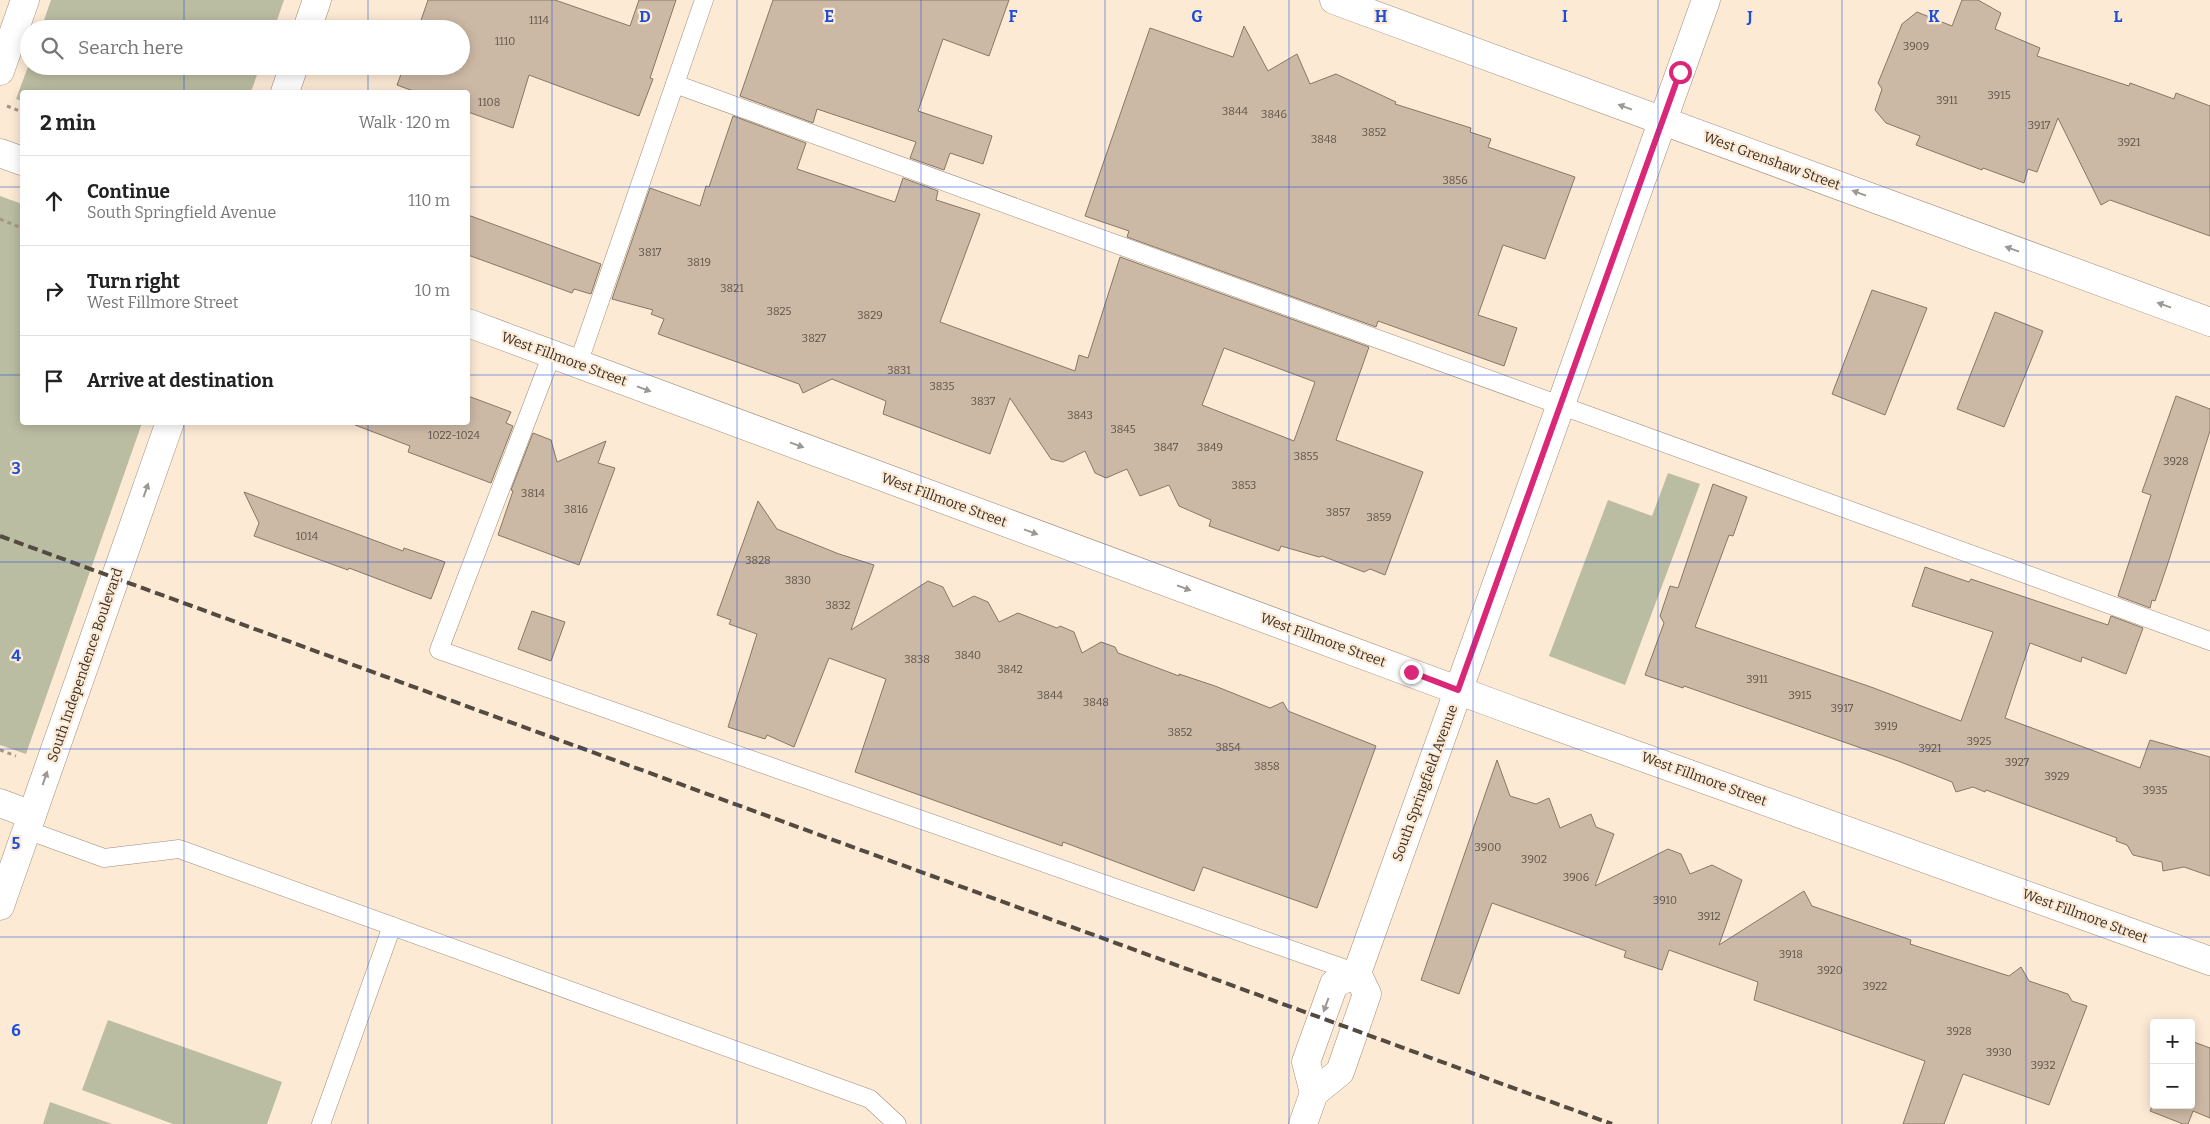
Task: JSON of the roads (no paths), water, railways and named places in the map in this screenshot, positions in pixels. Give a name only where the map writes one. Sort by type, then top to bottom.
[{"type":"street","points":[[0,71],[25,0]]},
{"type":"street","points":[[310,20],[317,0]]},
{"type":"street","name":"West Grenshaw Street","points":[[1334,0],[2210,322]]},
{"type":"street","name":"South Springfield Avenue","points":[[1357,973],[1706,0]]},
{"type":"street","points":[[286,90],[291,75]]},
{"type":"street","points":[[0,153],[20,160]]},
{"type":"street","name":"West Fillmore Street","points":[[470,324],[1458,690],[2210,961]]},
{"type":"street","name":"South Independence Boulevard","points":[[0,906],[169,425]]},
{"type":"street","points":[[0,803],[30,822]]},
{"type":"street","points":[[1303,1124],[1314,1093],[1340,1072],[1367,994],[1357,973]]},
{"type":"lane","points":[[578,364],[704,0]]},
{"type":"lane","points":[[675,84],[2210,641]]},
{"type":"lane","points":[[552,354],[439,650],[1357,973]]},
{"type":"lane","points":[[30,822],[104,858],[180,849],[870,1100],[897,1124]]},
{"type":"lane","points":[[321,1124],[392,926]]},
{"type":"railway","points":[[0,536],[1612,1124]]}]
